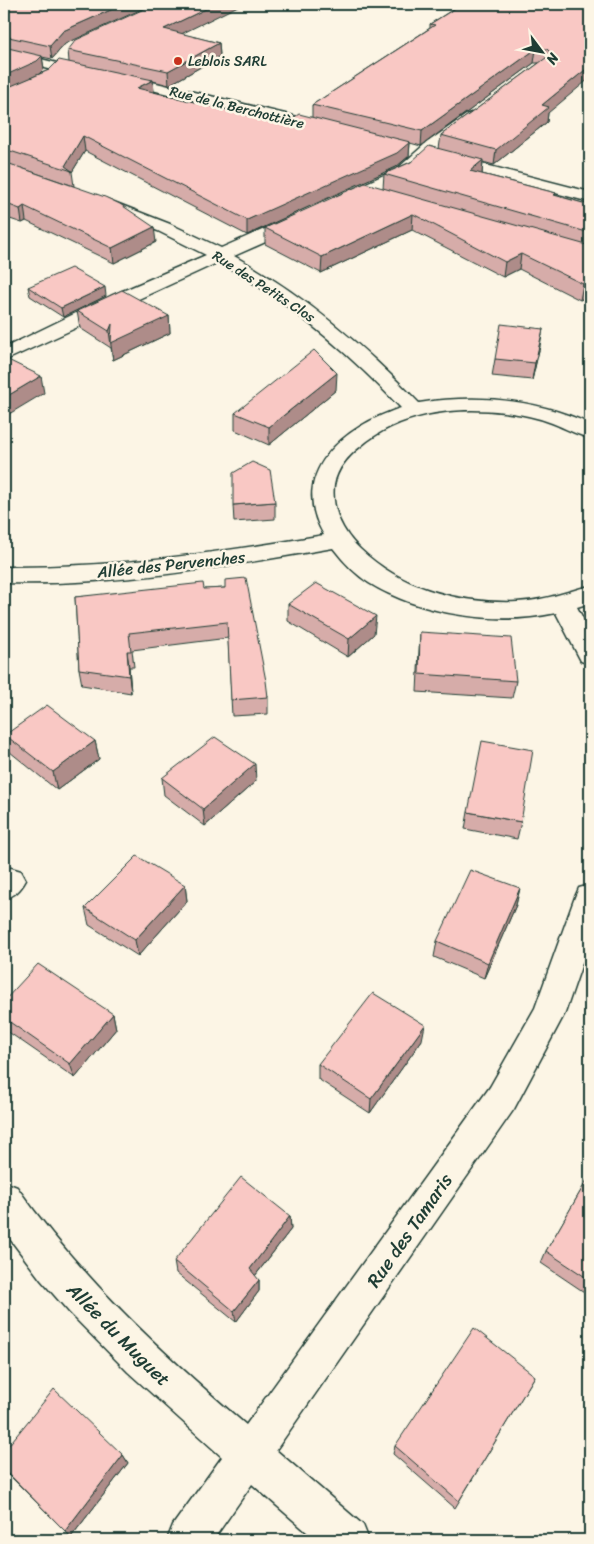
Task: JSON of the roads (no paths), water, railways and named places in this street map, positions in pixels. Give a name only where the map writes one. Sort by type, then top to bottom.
[{"type":"street","name":"Rue de la Berchottière","points":[[4,54],[61,61],[140,83],[338,131]]},
{"type":"street","points":[[45,80],[61,61]]},
{"type":"street","points":[[329,207],[403,172],[486,108]]},
{"type":"street","points":[[403,149],[590,197]]},
{"type":"street","points":[[365,191],[384,197]]},
{"type":"street","name":"Rue des Petits Clos","points":[[86,195],[146,220],[221,255],[288,298],[341,338],[388,382],[415,411]]},
{"type":"street","points":[[4,355],[118,300],[311,215]]},
{"type":"street","points":[[590,432],[556,417],[514,407],[470,404],[427,408],[388,419],[356,437],[333,460],[322,488],[325,518],[338,540],[374,575],[417,596],[468,608],[522,610],[563,603],[590,594]]},
{"type":"street","name":"Allée des Pervenches","points":[[4,575],[32,576],[118,571],[221,560],[338,540]]},
{"type":"street","points":[[563,603],[590,655]]},
{"type":"street","name":"Rue des Tamaris","points":[[188,1540],[502,1098],[549,1013],[590,897]]},
{"type":"street","name":"Allée du Muguet","points":[[4,1200],[64,1279],[120,1338],[248,1454],[348,1540]]},
{"type":"place","name":"Leblois SARL","points":[[178,61]]}]
